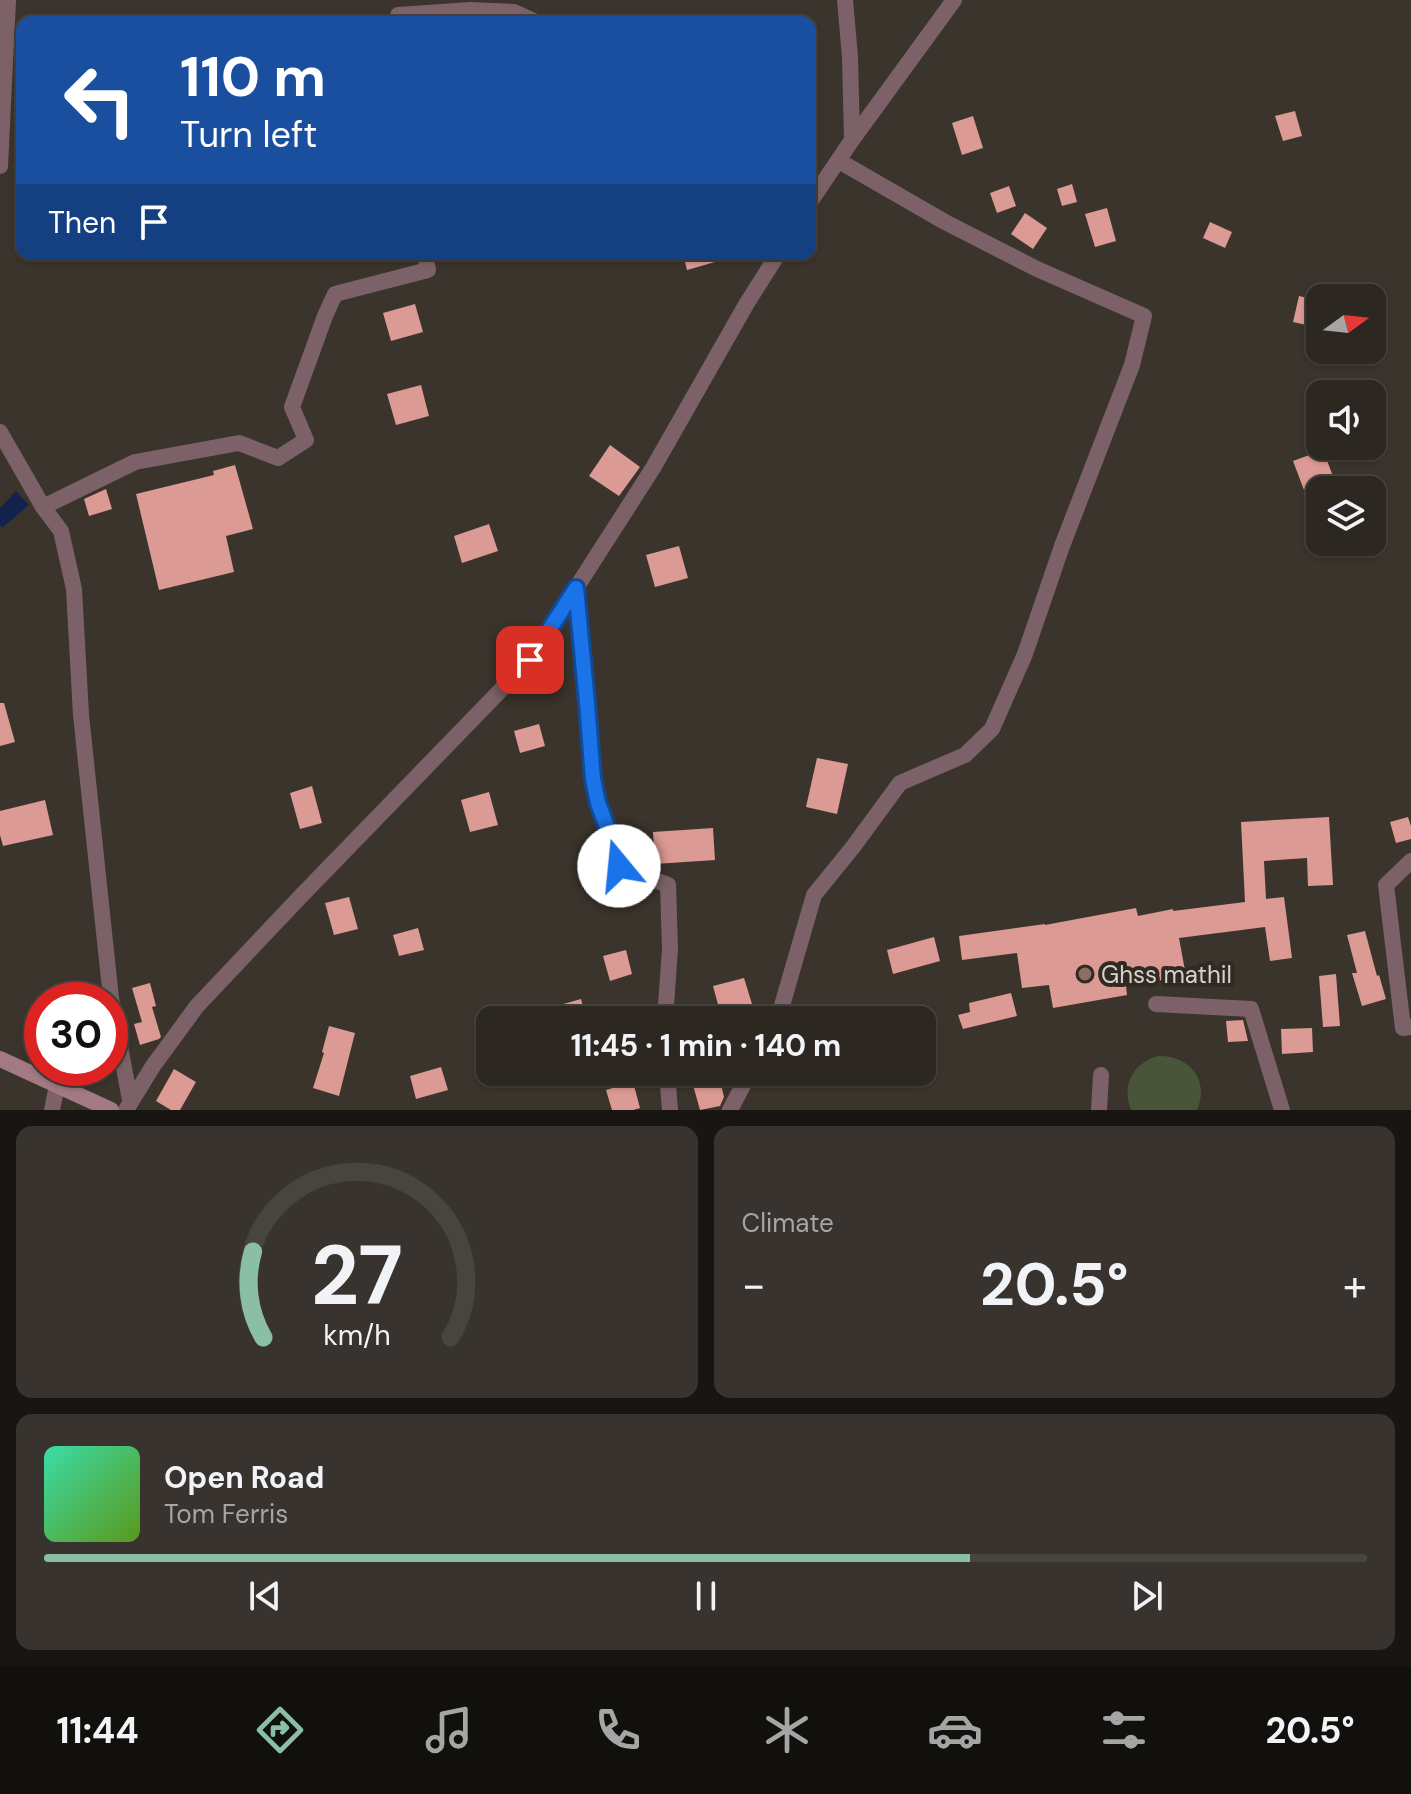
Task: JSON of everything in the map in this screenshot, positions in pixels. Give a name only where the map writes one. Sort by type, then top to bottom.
[{"type":"main road","points":[[0,1059],[24,1070]]},
{"type":"main road","points":[[59,1086],[111,1110]]},
{"type":"street","points":[[0,166],[8,0]]},
{"type":"street","points":[[845,0],[852,140]]},
{"type":"street","points":[[816,187],[839,161],[954,0]]},
{"type":"street","points":[[398,16],[515,6]]},
{"type":"street","points":[[782,1006],[814,895],[900,783],[965,755],[992,729],[1025,654],[1062,546],[1132,365],[1144,316],[1037,269],[945,222],[839,161]]},
{"type":"street","points":[[43,507],[135,462],[239,443],[278,458],[306,440],[292,407],[335,294],[428,270],[426,260]]},
{"type":"street","points":[[128,1105],[197,1006],[530,660],[653,468],[774,260]]},
{"type":"street","points":[[0,432],[43,507],[61,531],[74,589],[81,715],[111,998],[128,1105]]},
{"type":"street","points":[[576,588],[593,779],[598,803],[619,866],[668,885],[670,949],[666,1006]]},
{"type":"street","points":[[1411,861],[1386,885],[1403,1028],[1411,1027]]},
{"type":"street","points":[[1156,1004],[1251,1009],[1282,1110]]},
{"type":"street","points":[[1099,1110],[1101,1075]]},
{"type":"street","points":[[52,1110],[57,1086]]},
{"type":"street","points":[[668,1086],[670,1110]]},
{"type":"street","points":[[730,1110],[743,1086]]},
{"type":"green space","points":[[1158,1056],[1179,1060],[1194,1071],[1201,1089],[1197,1110],[1131,1110],[1127,1092],[1131,1076],[1142,1064]]},
{"type":"water","points":[[16,491],[29,505],[2,528],[0,508]]},
{"type":"building","points":[[1295,111],[1302,136],[1283,141],[1275,116]]},
{"type":"building","points":[[973,116],[983,148],[962,155],[952,123]]},
{"type":"building","points":[[1072,184],[1077,202],[1062,206],[1057,189]]},
{"type":"building","points":[[1009,186],[1016,206],[997,213],[990,193]]},
{"type":"building","points":[[1107,208],[1116,241],[1095,247],[1085,214]]},
{"type":"building","points":[[1025,213],[1047,228],[1033,249],[1011,234]]},
{"type":"building","points":[[1210,222],[1232,232],[1225,248],[1203,238]]},
{"type":"building","points":[[684,260],[722,260],[687,270]]},
{"type":"building","points":[[1299,296],[1306,298],[1306,325],[1293,322]]},
{"type":"building","points":[[415,304],[423,332],[391,341],[383,313]]},
{"type":"building","points":[[421,385],[429,416],[396,425],[387,394]]},
{"type":"building","points":[[610,445],[640,467],[619,496],[589,476]]},
{"type":"building","points":[[1306,456],[1306,460],[1327,460],[1333,476],[1306,476],[1304,490],[1293,461]]},
{"type":"building","points":[[235,465],[253,529],[226,536],[234,572],[159,590],[136,494],[214,475],[213,471]]},
{"type":"building","points":[[106,489],[112,509],[89,516],[84,499]]},
{"type":"building","points":[[489,524],[498,551],[462,563],[454,536]]},
{"type":"building","points":[[679,546],[688,578],[655,587],[646,555]]},
{"type":"building","points":[[0,703],[4,703],[15,742],[0,746]]},
{"type":"building","points":[[539,724],[545,746],[520,753],[514,731]]},
{"type":"building","points":[[817,758],[848,764],[837,814],[806,807]]},
{"type":"building","points":[[312,786],[322,823],[300,829],[290,793]]},
{"type":"building","points":[[489,792],[498,825],[470,832],[461,800]]},
{"type":"building","points":[[45,800],[53,835],[3,846],[0,811]]},
{"type":"building","points":[[1329,817],[1333,885],[1308,886],[1307,858],[1264,861],[1266,899],[1284,897],[1292,958],[1270,961],[1265,927],[1179,938],[1186,976],[1126,986],[1127,995],[1053,1008],[1049,985],[1022,988],[1017,953],[962,960],[959,936],[1045,925],[1136,908],[1138,916],[1173,909],[1245,902],[1241,822]]},
{"type":"building","points":[[1408,817],[1411,839],[1396,843],[1390,822]]},
{"type":"building","points":[[713,828],[715,860],[655,864],[653,832]]},
{"type":"building","points":[[349,897],[358,929],[334,935],[325,903]]},
{"type":"building","points":[[418,928],[424,950],[399,956],[393,935]]},
{"type":"building","points":[[1365,931],[1386,999],[1362,1006],[1352,973],[1357,973],[1347,935]]},
{"type":"building","points":[[934,937],[940,961],[893,974],[887,950]]},
{"type":"building","points":[[626,950],[632,974],[610,981],[603,956]]},
{"type":"building","points":[[1336,974],[1340,1026],[1323,1027],[1319,976]]},
{"type":"building","points":[[744,978],[752,1004],[718,1006],[713,986]]},
{"type":"building","points":[[150,983],[156,1006],[152,1007],[161,1037],[140,1045],[134,1024],[142,1022],[132,988]]},
{"type":"building","points":[[1011,993],[1017,1016],[963,1029],[958,1015],[970,1012],[969,1003]]},
{"type":"building","points":[[581,999],[583,1006],[556,1006]]},
{"type":"building","points":[[1243,1020],[1248,1041],[1228,1042],[1226,1021]]},
{"type":"building","points":[[329,1026],[355,1033],[339,1096],[313,1088]]},
{"type":"building","points":[[1312,1028],[1313,1052],[1282,1054],[1281,1029]]},
{"type":"building","points":[[441,1067],[448,1090],[416,1099],[410,1076]]},
{"type":"building","points":[[174,1069],[196,1082],[180,1110],[171,1110],[156,1101]]},
{"type":"building","points":[[634,1086],[640,1108],[612,1110],[606,1090]]},
{"type":"building","points":[[693,1086],[721,1086],[724,1097],[720,1106],[700,1110]]},
{"type":"place","name":"Ghss mathil","points":[[1085,974]]},
{"type":"route","points":[[530,660],[576,588],[593,779],[619,866]]}]
